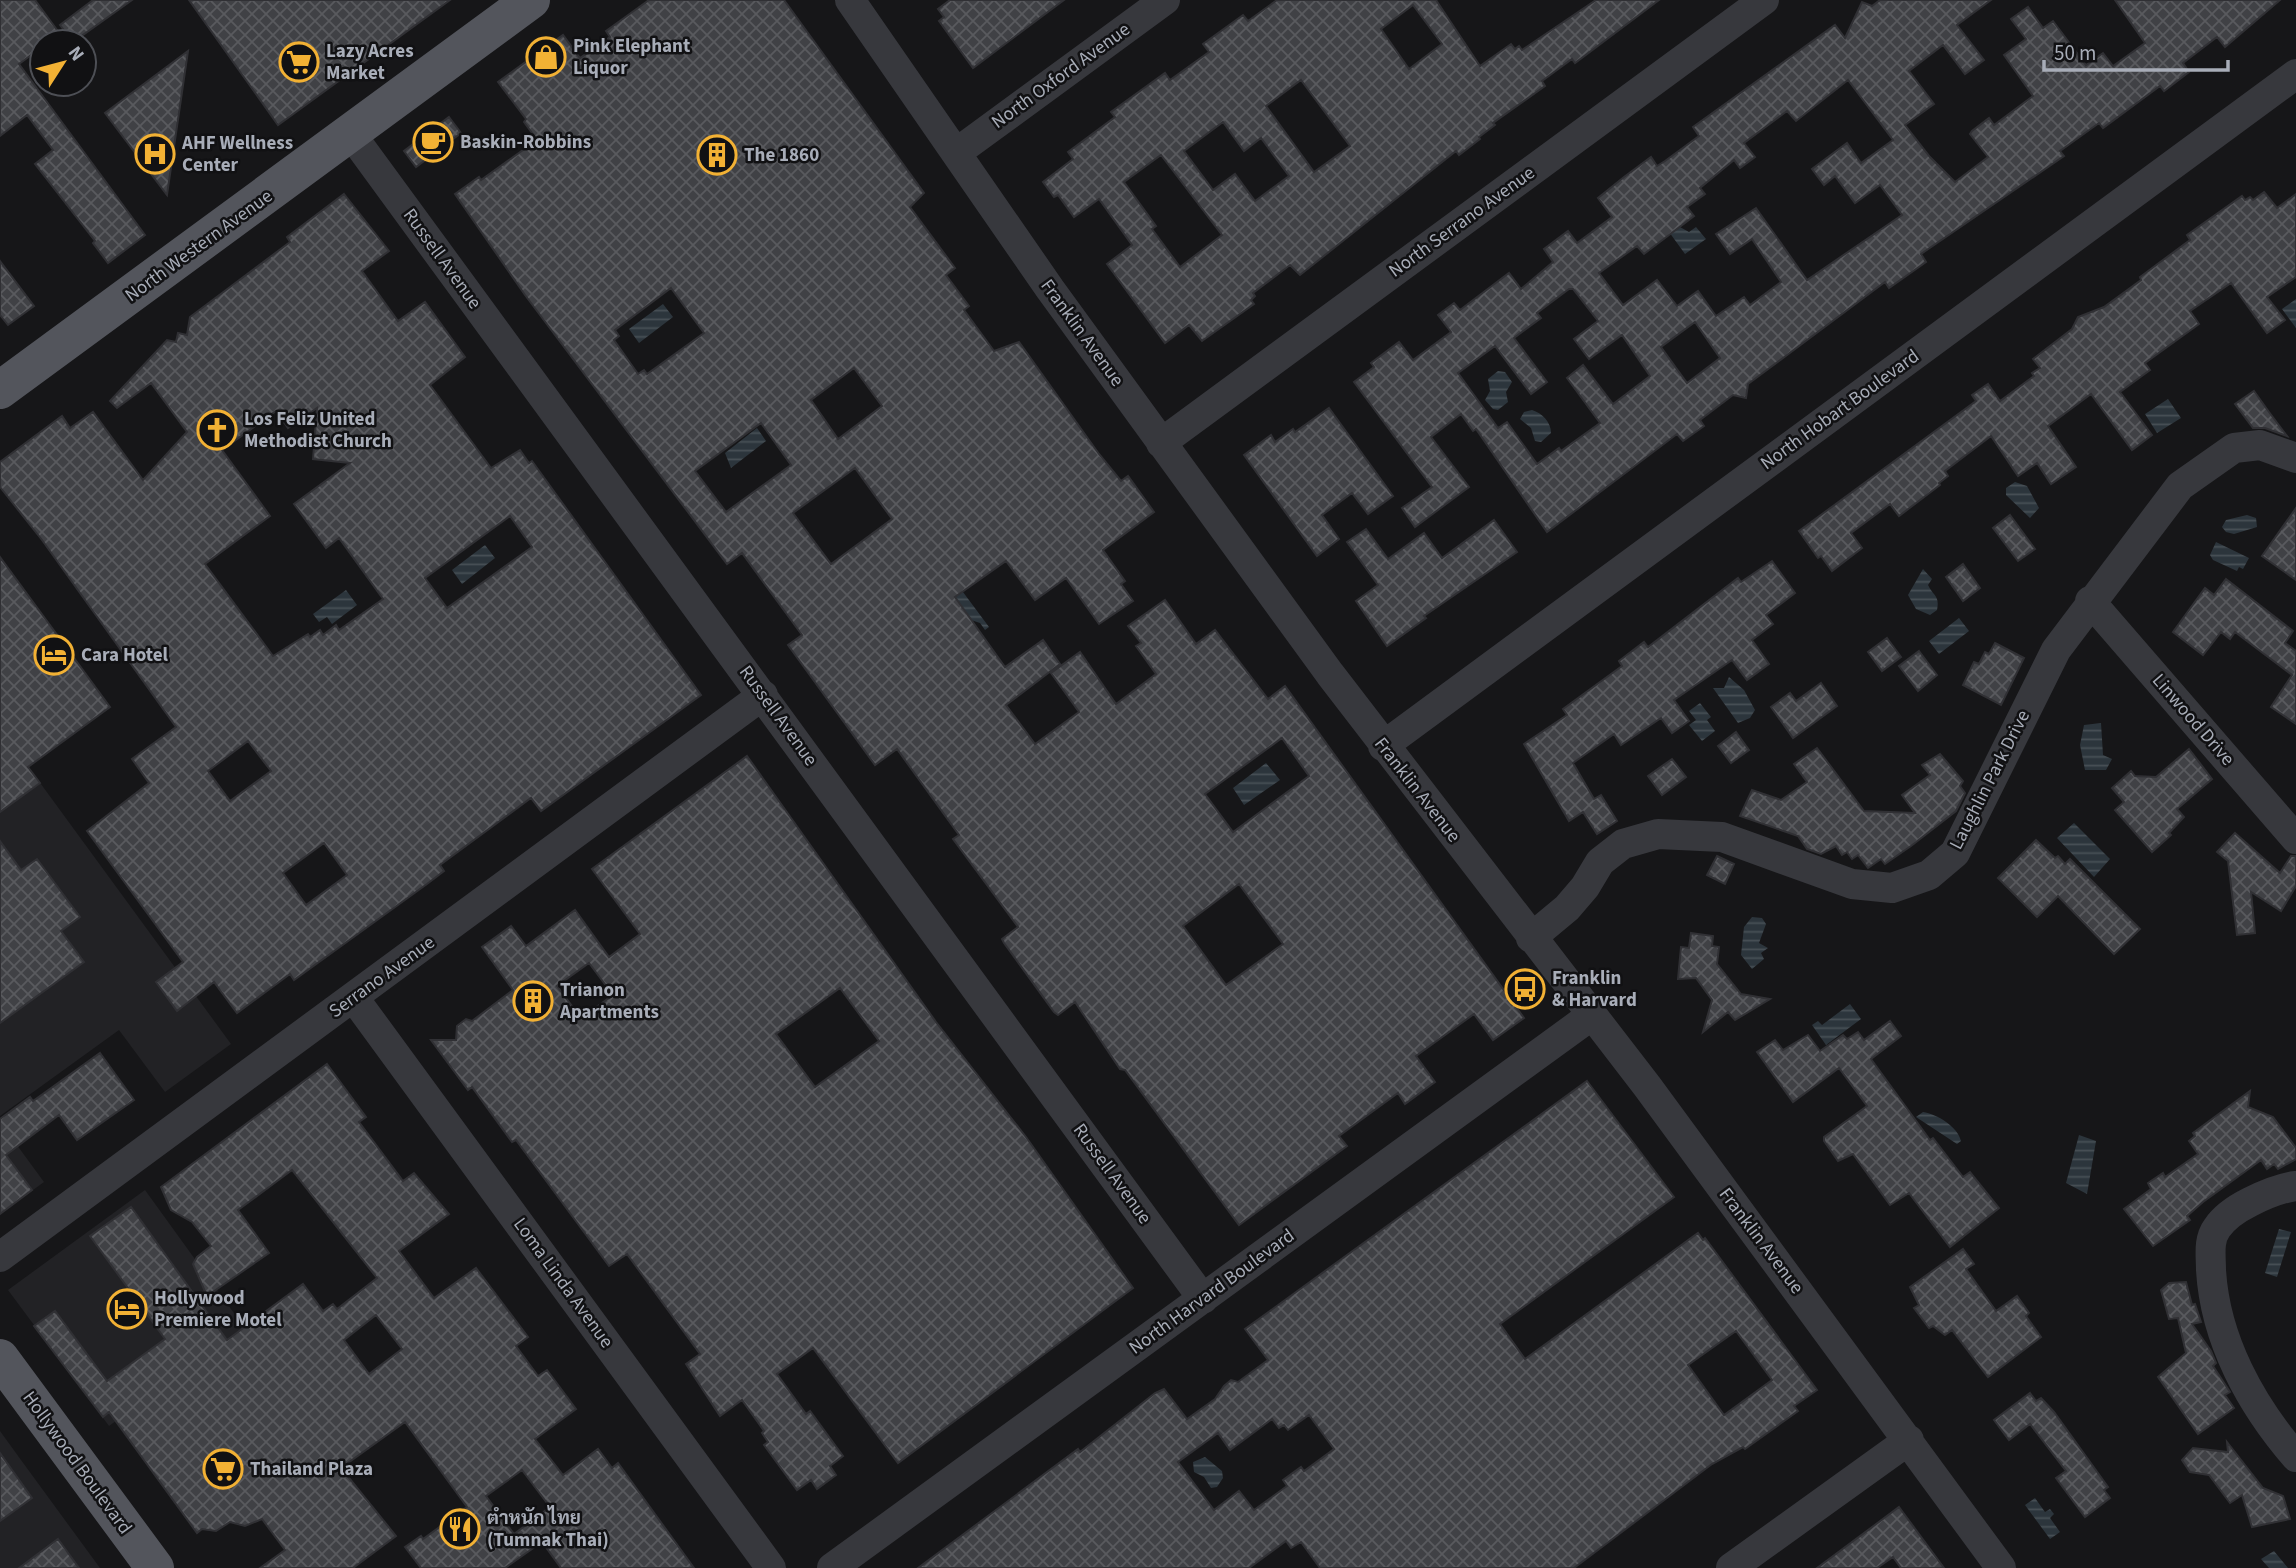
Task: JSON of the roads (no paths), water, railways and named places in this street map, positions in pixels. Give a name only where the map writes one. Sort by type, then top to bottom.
[{"type":"main road","name":"North Western Avenue","points":[[0,390],[531,0]]},
{"type":"main road","name":"Hollywood Boulevard","points":[[0,1357],[155,1568]]},
{"type":"street","name":"Franklin Avenue","points":[[850,0],[1161,443],[1383,746],[1592,1014],[2001,1568]]},
{"type":"street","name":"North Oxford Avenue","points":[[956,153],[1165,0]]},
{"type":"street","name":"North Serrano Avenue","points":[[1161,443],[1763,0]]},
{"type":"street","name":"North Hobart Boulevard","points":[[1383,746],[2296,74]]},
{"type":"street","name":"Russell Avenue","points":[[351,134],[1203,1299]]},
{"type":"street","name":"Laughlin Park Drive","points":[[1531,938],[1567,908],[1585,887],[1600,862],[1623,844],[1658,834],[1722,837],[1852,884],[1892,888],[1929,875],[1955,853],[2056,650],[2090,601],[2180,485],[2234,448],[2260,445],[2296,458]]},
{"type":"street","name":"Linwood Drive","points":[[2090,601],[2296,839]]},
{"type":"street","name":"Serrano Avenue","points":[[0,1257],[763,695]]},
{"type":"street","name":"Loma Linda Avenue","points":[[354,998],[771,1568]]},
{"type":"street","name":"North Harvard Boulevard","points":[[832,1568],[1592,1014]]},
{"type":"street","points":[[2296,1186],[2264,1195],[2237,1208],[2216,1228],[2210,1244],[2213,1296],[2232,1360],[2277,1435],[2296,1457]]},
{"type":"street","points":[[1731,1568],[1909,1440]]},
{"type":"place","name":"Pink Elephant Liquor","points":[[546,57]]},
{"type":"place","name":"Lazy Acres Market","points":[[299,62]]},
{"type":"place","name":"Baskin-Robbins","points":[[433,142]]},
{"type":"place","name":"AHF Wellness Center","points":[[155,154]]},
{"type":"place","name":"The 1860","points":[[717,155]]},
{"type":"place","name":"Los Feliz United Methodist Church","points":[[217,430]]},
{"type":"place","name":"Cara Hotel","points":[[54,655]]},
{"type":"place","name":"Franklin & Harvard","points":[[1525,989]]},
{"type":"place","name":"Trianon Apartments","points":[[533,1001]]},
{"type":"place","name":"Hollywood Premiere Motel","points":[[127,1309]]},
{"type":"place","name":"Thailand Plaza","points":[[223,1469]]},
{"type":"place","name":"ตำหนัก ไทย (Tumnak Thai)","points":[[460,1529]]}]
